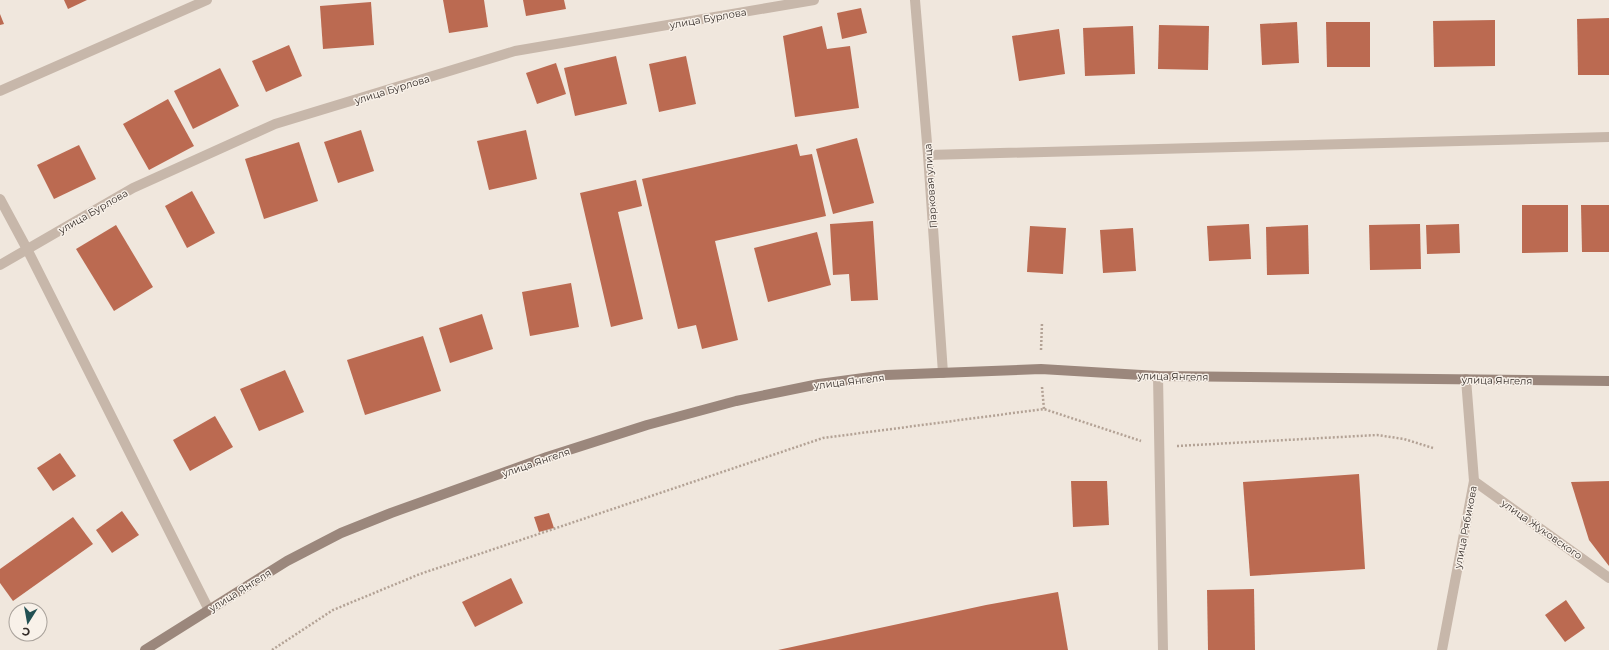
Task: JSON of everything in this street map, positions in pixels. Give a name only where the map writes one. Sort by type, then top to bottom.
[{"type":"street","points":[[0,91],[207,0]]},
{"type":"street","name":"улица Бурлова","points":[[0,265],[133,188],[275,124],[515,51],[814,0]]},
{"type":"street","name":"Парковая улица","points":[[915,0],[928,155],[943,373]]},
{"type":"street","points":[[928,155],[1609,138]]},
{"type":"street","points":[[0,199],[27,249],[209,610]]},
{"type":"street","name":"улица Янгеля","points":[[145,650],[287,561],[341,533],[391,513],[540,460],[647,425],[736,401],[819,384],[886,376],[1041,370],[1158,376],[1609,381]]},
{"type":"street","points":[[1158,376],[1163,650]]},
{"type":"street","name":"улица Рябикова","points":[[1442,650],[1474,481],[1466,379]]},
{"type":"street","name":"улица Жуковского","points":[[1474,481],[1609,578]]},
{"type":"path","points":[[272,650],[333,610],[420,574],[823,438],[1044,408],[1159,447],[1377,435],[1404,439],[1433,448]]},
{"type":"building","points":[[64,0],[87,0],[68,9]]},
{"type":"building","points":[[443,0],[484,0],[488,27],[449,33]]},
{"type":"building","points":[[523,0],[564,0],[566,9],[526,16]]},
{"type":"building","points":[[371,2],[374,45],[323,49],[320,6]]},
{"type":"building","points":[[861,8],[867,33],[842,39],[837,13]]},
{"type":"building","points":[[0,14],[4,24],[0,25]]},
{"type":"building","points":[[1609,18],[1609,75],[1578,75],[1577,19]]},
{"type":"building","points":[[1495,20],[1495,66],[1434,67],[1433,21]]},
{"type":"building","points":[[1297,22],[1299,63],[1262,65],[1260,24]]},
{"type":"building","points":[[1326,22],[1370,22],[1370,67],[1327,67]]},
{"type":"building","points":[[1159,25],[1209,26],[1208,70],[1158,69]]},
{"type":"building","points":[[822,26],[827,49],[850,46],[859,108],[795,117],[783,36]]},
{"type":"building","points":[[1133,26],[1135,74],[1085,76],[1083,28]]},
{"type":"building","points":[[1059,29],[1065,74],[1019,81],[1012,36]]},
{"type":"building","points":[[289,45],[302,76],[266,92],[252,61]]},
{"type":"building","points":[[616,56],[627,104],[575,116],[564,68]]},
{"type":"building","points":[[686,56],[696,104],[659,112],[649,64]]},
{"type":"building","points":[[556,63],[566,94],[537,104],[526,73]]},
{"type":"building","points":[[220,68],[239,106],[193,129],[174,91]]},
{"type":"building","points":[[168,99],[194,146],[149,170],[123,124]]},
{"type":"building","points":[[361,130],[374,171],[338,183],[324,142]]},
{"type":"building","points":[[526,130],[537,179],[489,190],[477,141]]},
{"type":"building","points":[[857,138],[874,203],[833,214],[816,149]]},
{"type":"building","points":[[299,142],[318,201],[264,219],[245,159]]},
{"type":"building","points":[[797,144],[800,156],[812,154],[826,216],[715,241],[738,340],[702,349],[696,325],[678,329],[642,179]]},
{"type":"building","points":[[79,145],[96,179],[54,199],[37,165]]},
{"type":"building","points":[[636,180],[642,206],[618,212],[643,319],[611,327],[580,193]]},
{"type":"building","points":[[192,191],[215,233],[187,248],[165,206]]},
{"type":"building","points":[[1522,205],[1568,205],[1568,252],[1522,253]]},
{"type":"building","points":[[1581,205],[1609,205],[1609,252],[1582,252]]},
{"type":"building","points":[[873,221],[878,300],[851,301],[849,274],[833,275],[830,224]]},
{"type":"building","points":[[1249,224],[1251,259],[1209,261],[1207,226]]},
{"type":"building","points":[[1420,224],[1421,269],[1370,270],[1369,225]]},
{"type":"building","points":[[1459,224],[1460,253],[1427,254],[1426,225]]},
{"type":"building","points":[[116,225],[153,287],[114,311],[76,249]]},
{"type":"building","points":[[1308,225],[1309,274],[1267,275],[1266,227]]},
{"type":"building","points":[[1030,226],[1066,228],[1063,274],[1027,272]]},
{"type":"building","points":[[1133,228],[1136,271],[1103,273],[1100,230]]},
{"type":"building","points":[[817,232],[831,285],[768,302],[754,248]]},
{"type":"building","points":[[571,283],[579,327],[530,336],[522,292]]},
{"type":"building","points":[[482,314],[493,349],[450,363],[439,328]]},
{"type":"building","points":[[423,336],[441,391],[365,415],[347,360]]},
{"type":"building","points":[[285,370],[304,412],[259,431],[240,389]]},
{"type":"building","points":[[215,416],[233,447],[190,471],[173,440]]},
{"type":"building","points":[[60,453],[76,476],[53,491],[37,468]]},
{"type":"building","points":[[1359,474],[1365,569],[1250,576],[1243,482]]},
{"type":"building","points":[[1071,481],[1107,481],[1109,525],[1073,527]]},
{"type":"building","points":[[1609,481],[1609,566],[1589,540],[1571,482]]},
{"type":"building","points":[[122,511],[139,535],[112,553],[96,530]]},
{"type":"building","points":[[549,513],[554,528],[539,532],[534,517]]},
{"type":"building","points":[[73,517],[93,544],[13,601],[0,583],[0,569]]},
{"type":"building","points":[[511,578],[523,603],[475,627],[462,602]]},
{"type":"building","points":[[1254,589],[1255,650],[1208,650],[1207,590]]},
{"type":"building","points":[[1058,592],[1068,650],[778,650],[986,605]]},
{"type":"building","points":[[1566,600],[1585,628],[1565,642],[1545,615]]}]
